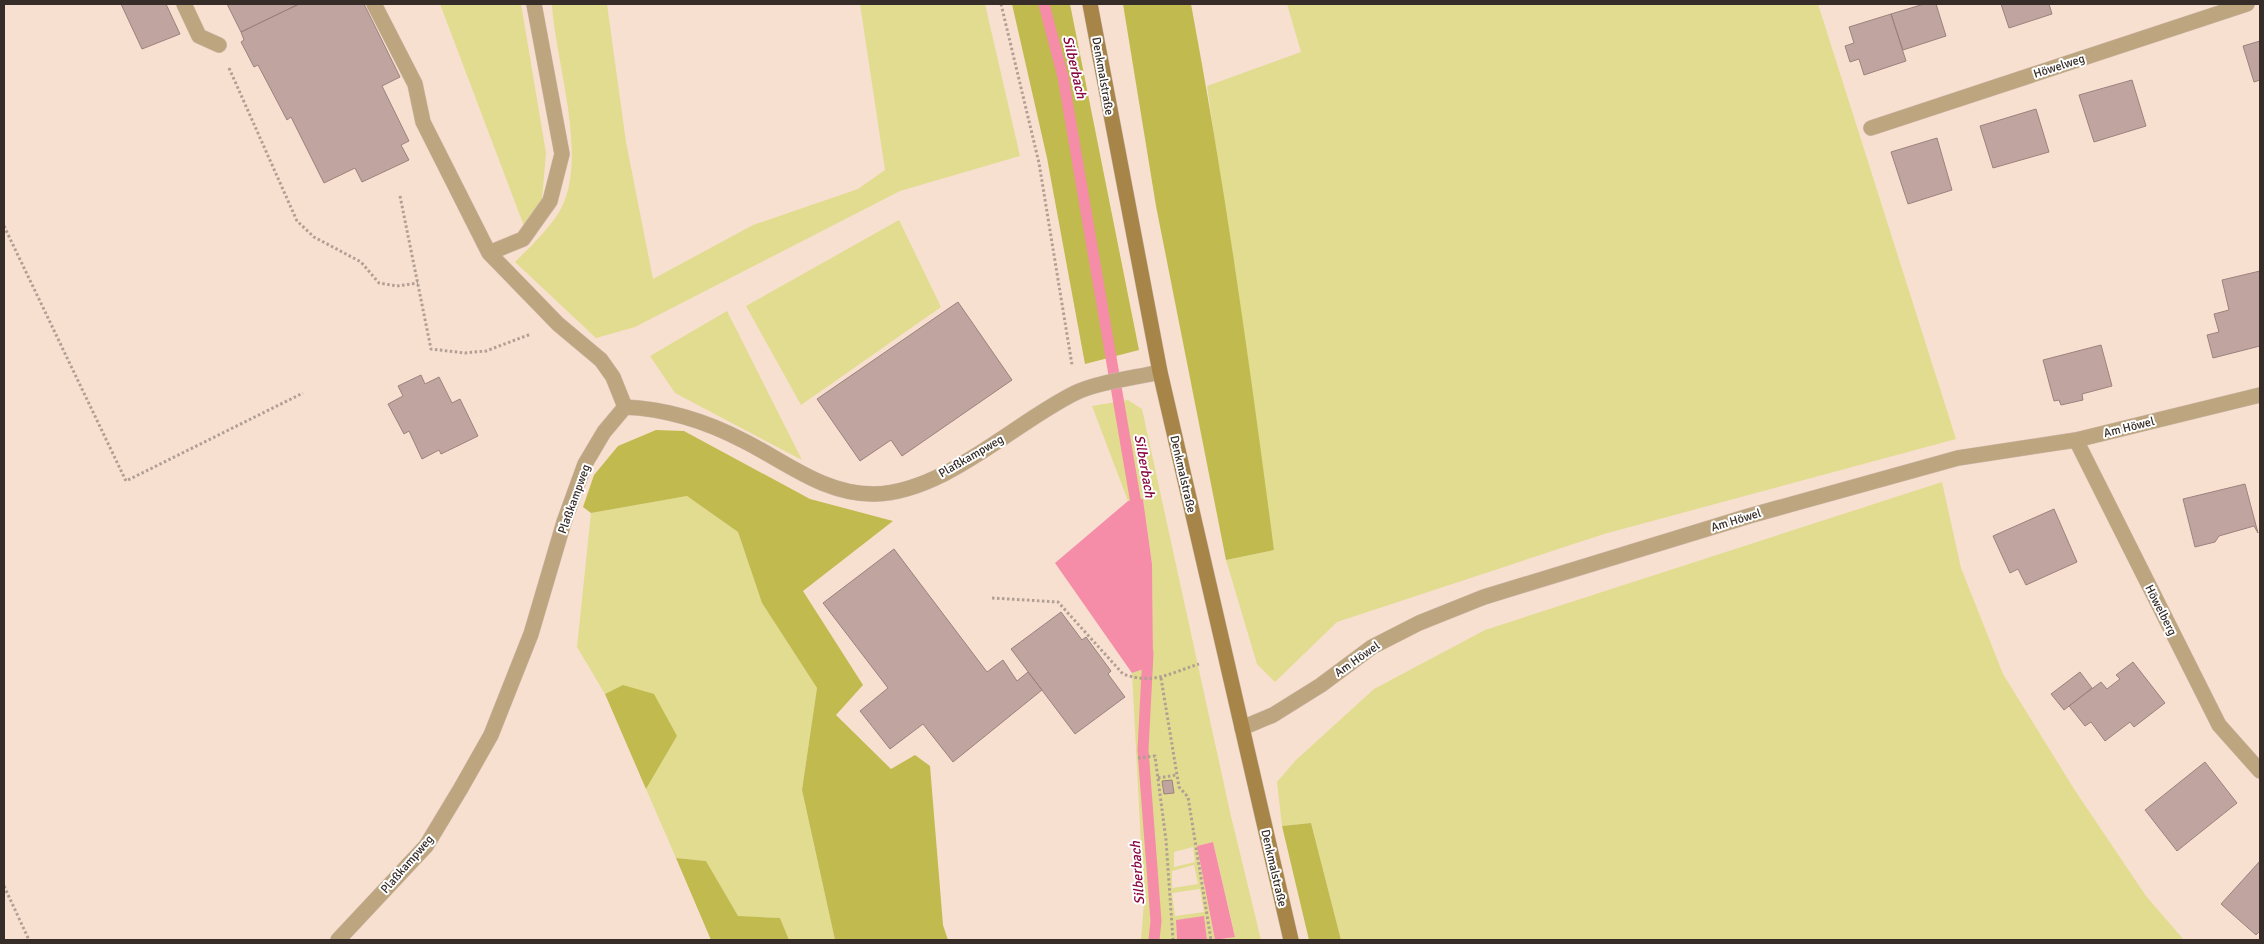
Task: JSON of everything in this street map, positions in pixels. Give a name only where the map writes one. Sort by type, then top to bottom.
[{"type":"main road","name":"Denkmalstraße","points":[[1090,4],[1160,372],[1291,940]]},
{"type":"street","points":[[184,4],[199,36],[219,45]]},
{"type":"street","points":[[374,4],[415,84],[423,122],[489,253],[558,324],[601,360],[613,377],[625,407]]},
{"type":"street","points":[[489,253],[524,239],[550,201],[562,154],[534,4]]},
{"type":"street","name":"Höwelweg","points":[[1871,128],[2247,4]]},
{"type":"street","name":"Plaßkampweg","points":[[338,940],[426,846],[462,788],[491,735],[531,634],[564,522],[586,464],[604,432],[625,407],[669,411],[703,422],[744,440],[800,473],[836,489],[874,494],[911,489],[974,456],[1076,392],[1160,372]]},
{"type":"street","name":"Am Höwel","points":[[1242,728],[1273,715],[1321,685],[1372,647],[1419,623],[1484,597],[1749,516],[1958,458],[2076,440],[2260,395]]},
{"type":"street","name":"Höwelberg","points":[[2076,440],[2219,725],[2260,771]]},
{"type":"path","points":[[1001,4],[1038,163],[1076,392]]},
{"type":"path","points":[[219,45],[297,221],[314,237],[361,262],[379,283],[398,286],[418,283]]},
{"type":"path","points":[[400,196],[431,349],[465,353],[486,351],[558,324]]},
{"type":"path","points":[[4,226],[126,482],[303,393]]},
{"type":"path","points":[[992,598],[1058,602],[1123,674],[1138,680],[1161,678],[1174,671],[1196,665]]},
{"type":"path","points":[[1161,678],[1176,775],[1179,787],[1188,797],[1211,940]]},
{"type":"path","points":[[1138,758],[1155,756],[1166,840],[1173,940]]},
{"type":"path","points":[[1158,778],[1176,775]]},
{"type":"path","points":[[4,886],[29,940]]},
{"type":"shaded area","points":[[440,4],[521,4],[546,153],[542,199],[524,226]]},
{"type":"shaded area","points":[[552,4],[607,4],[626,142],[653,279],[753,225],[858,189],[885,170],[860,4],[985,4],[1020,156],[900,191],[635,327],[596,338],[515,262],[543,233],[558,214],[567,193],[571,168],[568,112],[554,28]]},
{"type":"shaded area","points":[[1012,4],[1070,4],[1139,350],[1085,364],[1047,158]]},
{"type":"shaded area","points":[[1123,4],[1191,4],[1236,276],[1274,550],[1226,560],[1156,206]]},
{"type":"shaded area","points":[[1287,4],[1818,4],[1956,439],[1604,534],[1337,622],[1275,682],[1257,664],[1226,560],[1274,550],[1207,86],[1301,52]]},
{"type":"shaded area","points":[[899,220],[941,307],[801,405],[746,306]]},
{"type":"shaded area","points":[[727,311],[802,460],[675,393],[650,356]]},
{"type":"shaded area","points":[[1128,400],[1142,409],[1230,812],[1261,940],[1224,940],[1235,936],[1213,842],[1197,846],[1215,940],[1207,940],[1204,917],[1176,920],[1177,940],[1141,940],[1144,902],[1132,673],[1149,667],[1153,657],[1152,564],[1143,499],[1128,501],[1092,406]],"holes":[[[1193,847],[1195,862],[1174,867],[1174,852]],[[1194,865],[1198,884],[1172,888],[1172,871]],[[1200,889],[1204,912],[1175,916],[1172,893]]]},
{"type":"shaded area","points":[[656,430],[684,431],[810,499],[893,521],[803,591],[863,685],[836,715],[891,769],[915,755],[930,766],[943,925],[948,940],[835,940],[802,790],[817,688],[762,603],[738,532],[687,496],[591,513],[583,507],[594,475],[618,446]]},
{"type":"shaded area","points":[[1942,482],[1961,568],[2003,674],[2074,789],[2146,896],[2184,940],[1341,940],[1311,823],[1282,826],[1277,782],[1296,760],[1374,689],[1485,630]]},
{"type":"shaded area","points":[[687,496],[738,532],[762,603],[817,688],[802,790],[835,940],[789,940],[780,918],[738,917],[706,861],[676,858],[646,789],[677,736],[624,685],[605,694],[577,647],[591,513]]},
{"type":"shaded area","points":[[1143,499],[1152,564],[1153,657],[1149,667],[1132,673],[1055,563],[1128,501]]},
{"type":"shaded area","points":[[623,685],[654,694],[677,736],[646,789],[605,694]]},
{"type":"shaded area","points":[[1311,823],[1341,940],[1309,940],[1282,826]]},
{"type":"shaded area","points":[[1213,842],[1235,937],[1215,940],[1197,846]]},
{"type":"shaded area","points":[[676,858],[706,861],[738,916],[780,918],[789,940],[711,940]]},
{"type":"shaded area","points":[[1204,916],[1207,940],[1177,940],[1176,920]]},
{"type":"building","points":[[121,4],[166,4],[180,34],[142,49]]},
{"type":"building","points":[[227,4],[299,4],[241,32]]},
{"type":"building","points":[[299,4],[364,4],[400,77],[382,86],[409,141],[401,145],[409,160],[362,182],[355,168],[324,183],[291,117],[287,120],[258,65],[254,67],[241,42],[244,40],[241,32]]},
{"type":"building","points":[[1924,4],[1936,4],[1946,36],[1903,50],[1891,14]]},
{"type":"building","points":[[2001,4],[2049,4],[2052,14],[2009,28]]},
{"type":"building","points":[[1891,14],[1906,61],[1864,75],[1859,59],[1850,62],[1845,46],[1854,43],[1849,27]]},
{"type":"building","points":[[2260,41],[2260,80],[2254,82],[2243,46]]},
{"type":"building","points":[[2132,80],[2146,126],[2094,142],[2079,95]]},
{"type":"building","points":[[2036,109],[2049,152],[1993,168],[1980,126]]},
{"type":"building","points":[[1937,138],[1952,190],[1908,204],[1891,152]]},
{"type":"building","points":[[2260,271],[2260,346],[2213,358],[2207,335],[2219,332],[2214,314],[2229,310],[2222,280]]},
{"type":"building","points":[[958,302],[1012,380],[902,456],[891,440],[860,461],[817,399]]},
{"type":"building","points":[[2101,345],[2112,386],[2082,394],[2083,400],[2061,405],[2059,400],[2054,401],[2043,360]]},
{"type":"building","points":[[421,375],[425,384],[439,377],[452,403],[460,399],[478,436],[441,454],[439,450],[422,459],[409,431],[404,434],[388,404],[403,396],[398,386]]},
{"type":"building","points":[[2245,484],[2258,533],[2254,526],[2219,536],[2215,542],[2195,547],[2183,499]]},
{"type":"building","points":[[2054,509],[2077,562],[2026,585],[2018,569],[2010,573],[1993,536]]},
{"type":"building","points":[[894,549],[987,672],[1003,660],[1017,681],[1028,672],[1042,690],[953,762],[923,724],[890,749],[860,711],[888,688],[823,603]]},
{"type":"building","points":[[1061,612],[1082,640],[1086,637],[1111,671],[1108,674],[1125,697],[1075,734],[1011,649]]},
{"type":"building","points":[[2133,662],[2165,703],[2134,727],[2130,722],[2105,741],[2091,722],[2085,726],[2069,706],[2101,682],[2107,689],[2120,679],[2116,675]]},
{"type":"building","points":[[2080,672],[2092,688],[2064,710],[2051,694]]},
{"type":"building","points":[[2205,762],[2237,803],[2177,851],[2145,810]]},
{"type":"building","points":[[1172,780],[1174,793],[1164,794],[1162,781]]},
{"type":"building","points":[[2260,861],[2260,931],[2256,935],[2221,904]]},
{"type":"waterway","name":"Silberbach","points":[[1044,4],[1063,77],[1138,515]]},
{"type":"waterway","name":"Silberbach","points":[[1148,653],[1143,750],[1156,921],[1154,940]]}]
